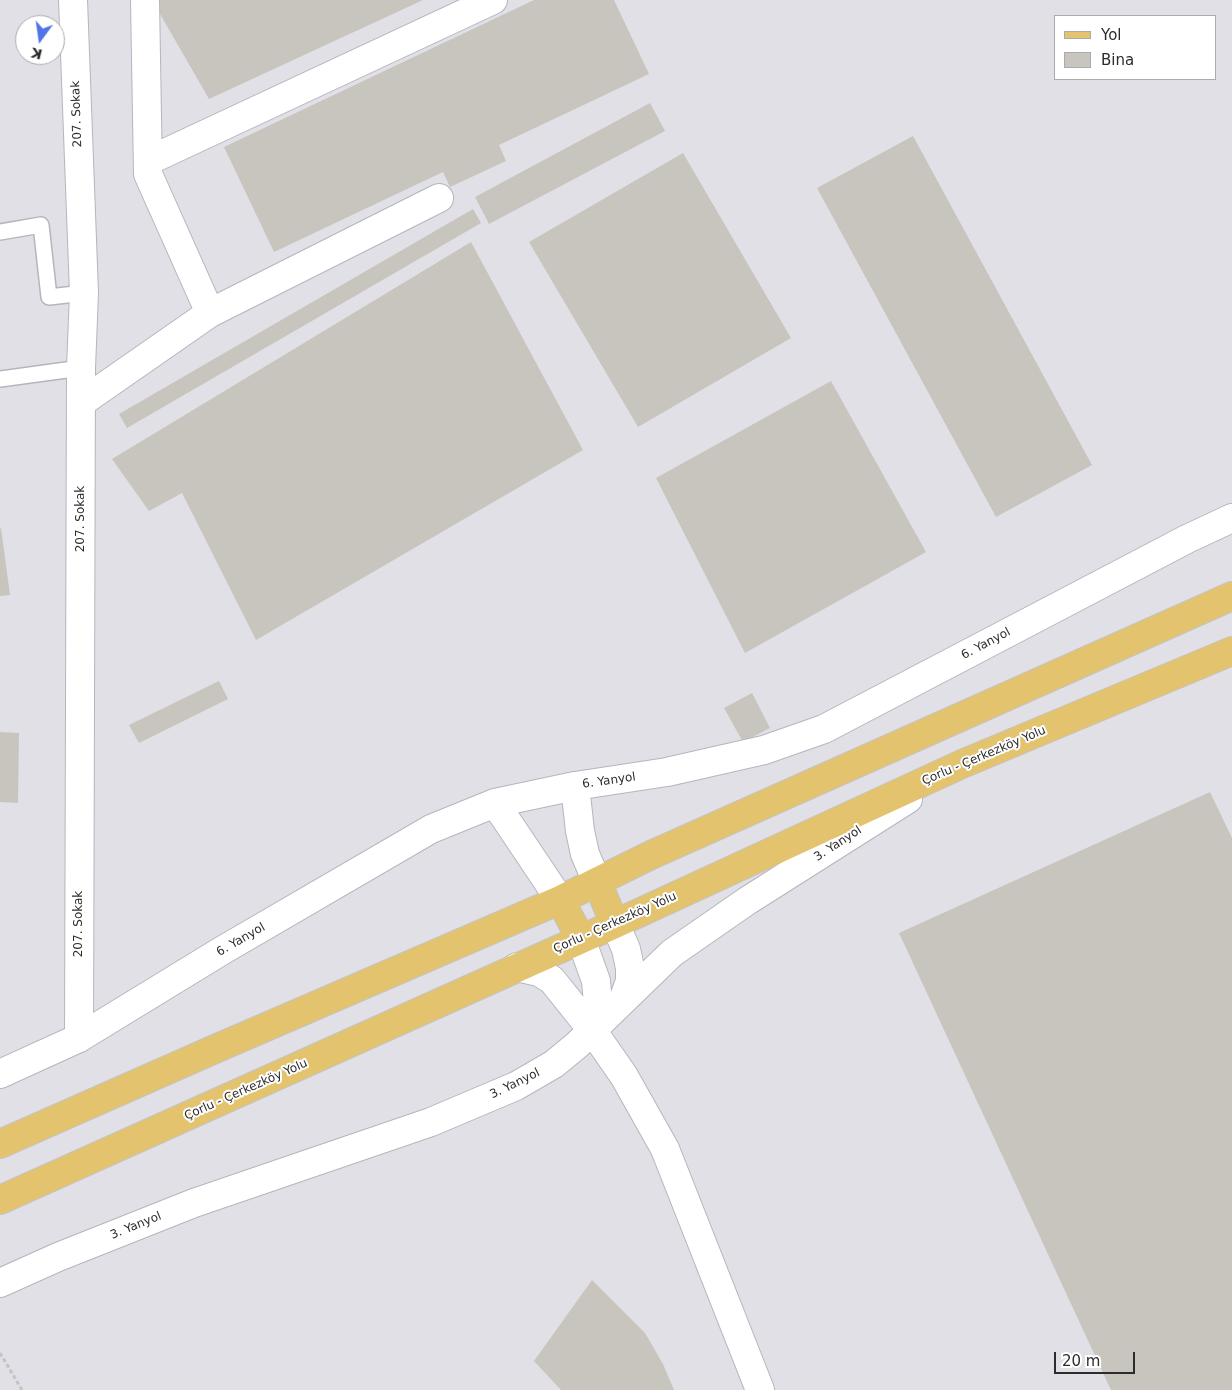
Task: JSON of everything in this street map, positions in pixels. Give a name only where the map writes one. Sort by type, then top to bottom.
[{"type":"main road","name":"207. Sokak","points":[[73,0],[84,293],[81,368],[79,1038]]},
{"type":"main road","points":[[145,0],[148,174],[210,313]]},
{"type":"main road","points":[[148,161],[493,0]]},
{"type":"main road","points":[[82,402],[210,313],[439,198]]},
{"type":"main road","name":"6. Yanyol","points":[[0,1074],[79,1038],[223,950],[431,829],[495,804],[575,786],[667,772],[754,752],[824,729],[1187,538],[1232,518]]},
{"type":"main road","points":[[0,1144],[560,900],[660,851],[1232,596]]},
{"type":"main road","name":"Çorlu - Çerkezköy Yolu","points":[[0,1200],[616,924],[962,764],[1232,651]]},
{"type":"main road","name":"3. Yanyol","points":[[0,1283],[58,1257],[194,1202],[431,1122],[516,1086],[554,1064],[577,1045],[672,954],[747,901],[962,764]]},
{"type":"main road","points":[[575,786],[580,831],[585,854],[626,948],[630,968],[630,981],[623,1000]]},
{"type":"main road","points":[[495,804],[560,900],[581,939],[596,981],[598,1003],[592,1030]]},
{"type":"main road","points":[[518,967],[539,972],[552,980],[592,1030],[624,1076],[665,1149],[760,1390]]},
{"type":"lane","points":[[0,232],[41,225],[49,297],[84,293]]},
{"type":"lane","points":[[0,379],[81,368]]},
{"type":"path","points":[[0,1353],[22,1390]]},
{"type":"shaded area","points":[[0,0],[1232,0],[1232,1390],[0,1390]]},
{"type":"building","points":[[152,0],[423,0],[209,99]]},
{"type":"building","points":[[534,0],[614,0],[649,74],[499,145],[506,161],[450,187],[443,172],[274,252],[224,147]]},
{"type":"building","points":[[650,103],[665,131],[489,224],[475,197]]},
{"type":"building","points":[[913,136],[1092,465],[996,517],[817,188]]},
{"type":"building","points":[[683,153],[791,338],[638,427],[529,242]]},
{"type":"building","points":[[473,209],[481,223],[127,428],[119,414]]},
{"type":"building","points":[[471,242],[583,450],[256,640],[182,493],[149,511],[112,459]]},
{"type":"building","points":[[831,381],[926,552],[745,653],[656,478]]},
{"type":"building","points":[[0,529],[10,595],[0,596]]},
{"type":"building","points":[[219,681],[228,699],[139,743],[129,725]]},
{"type":"building","points":[[752,693],[770,728],[743,742],[724,708]]},
{"type":"building","points":[[0,732],[19,733],[18,803],[0,802]]},
{"type":"building","points":[[1210,792],[1232,838],[1232,1390],[1111,1390],[899,933]]},
{"type":"building","points":[[592,1280],[645,1333],[663,1364],[674,1390],[561,1390],[534,1361]]}]
